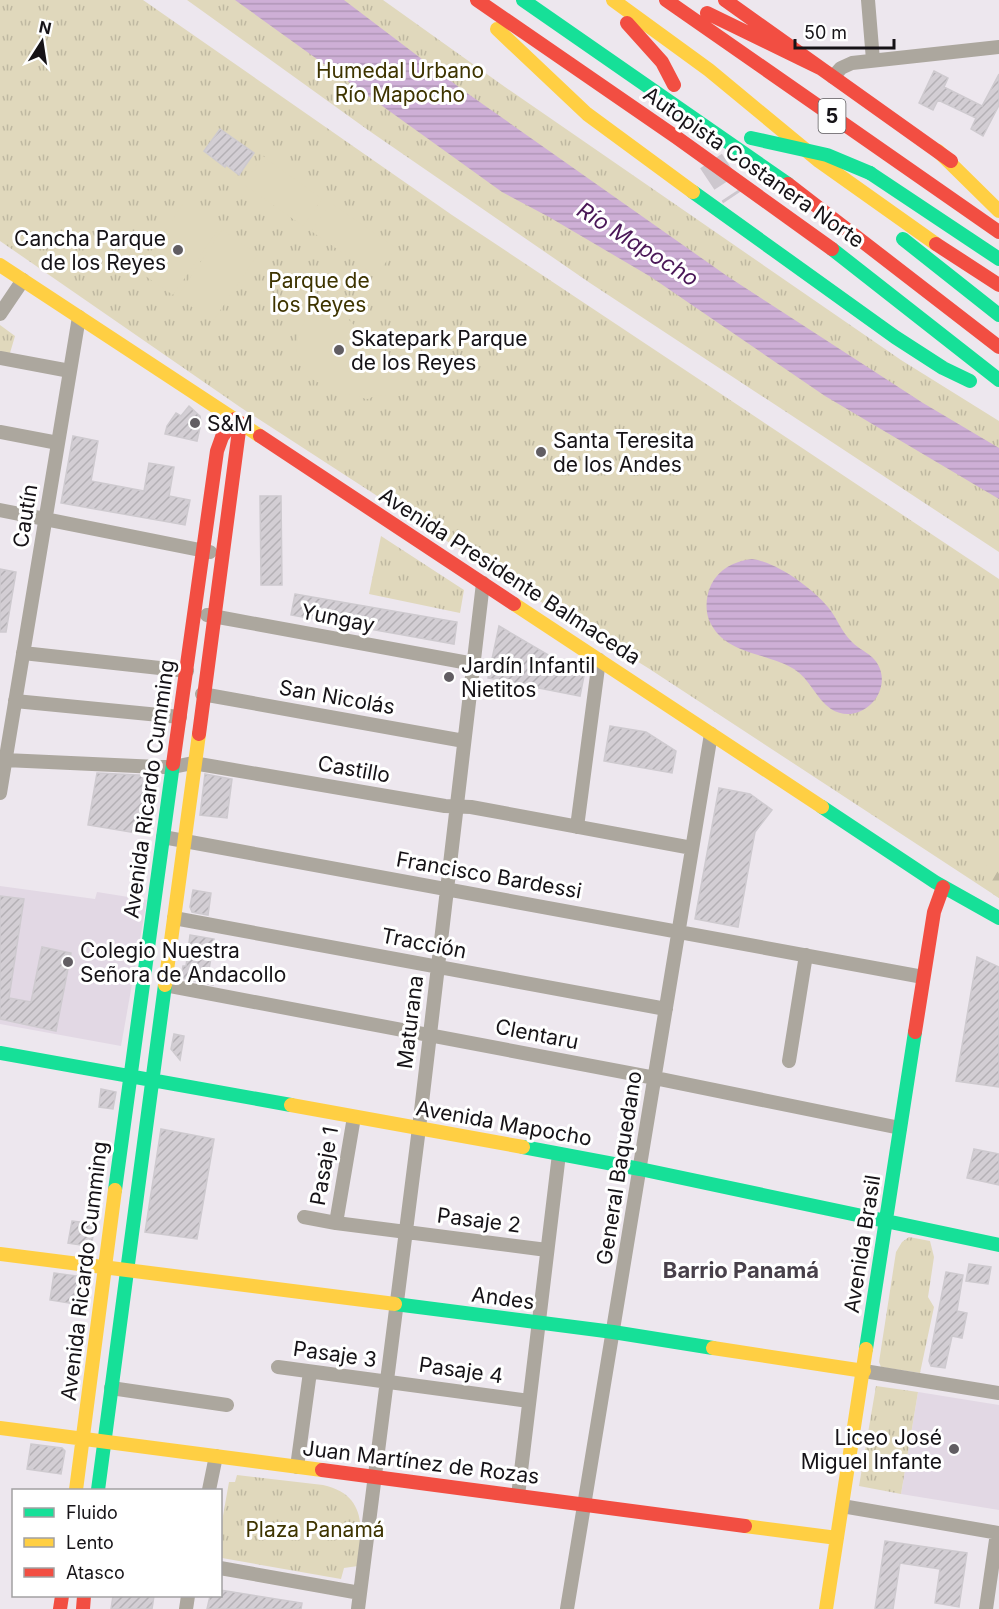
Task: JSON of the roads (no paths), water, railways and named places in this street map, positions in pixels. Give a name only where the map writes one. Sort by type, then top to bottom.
[{"type":"main road","points":[[467,0],[574,102],[623,142],[895,337],[943,368],[970,381]]},
{"type":"main road","name":"Autopista Costanera Norte","points":[[477,0],[828,244],[916,311],[999,380]]},
{"type":"main road","name":"Autopista Costanera Norte","points":[[523,0],[793,187],[999,347]]},
{"type":"main road","points":[[603,0],[650,47],[662,62],[674,85]]},
{"type":"main road","name":"5","points":[[613,0],[709,70],[819,161],[956,258],[999,285]]},
{"type":"main road","name":"5","points":[[666,0],[999,232]]},
{"type":"main road","points":[[681,0],[828,73]]},
{"type":"main road","points":[[725,0],[999,194]]},
{"type":"main road","points":[[686,111],[751,138],[831,155],[855,164],[999,259]]},
{"type":"main road","points":[[938,151],[999,211]]},
{"type":"main road","points":[[819,161],[919,252],[999,315]]},
{"type":"main road","name":"Avenida Presidente Balmaceda","points":[[0,265],[943,887],[999,918]]},
{"type":"main road","points":[[903,323],[999,380]]},
{"type":"main road","name":"Avenida Ricardo Cumming","points":[[76,1489],[130,1075],[217,451],[222,437],[237,421]]},
{"type":"main road","name":"Avenida Ricardo Cumming","points":[[98,1489],[237,421]]},
{"type":"main road","name":"Avenida Brasil","points":[[826,1609],[923,976],[934,912],[943,887]]},
{"type":"main road","name":"Avenida Mapocho","points":[[0,1053],[152,1078],[640,1169],[999,1245]]},
{"type":"main road","name":"Andes","points":[[0,1254],[613,1332],[864,1371]]},
{"type":"main road","name":"Juan Martínez de Rozas","points":[[0,1428],[837,1538]]},
{"type":"street","points":[[868,0],[873,60]]},
{"type":"street","points":[[828,73],[846,65],[873,60],[999,47]]},
{"type":"street","points":[[0,314],[23,280]]},
{"type":"street","name":"Cautín","points":[[0,793],[79,317]]},
{"type":"street","points":[[0,358],[70,371]]},
{"type":"street","points":[[0,432],[58,443]]},
{"type":"street","points":[[0,510],[221,555]]},
{"type":"street","name":"Maturana","points":[[358,1609],[419,1128],[483,583]]},
{"type":"street","name":"Yungay","points":[[195,612],[474,664]]},
{"type":"street","points":[[23,653],[187,671]]},
{"type":"street","points":[[577,827],[599,660]]},
{"type":"street","name":"San Nicolás","points":[[202,694],[465,741]]},
{"type":"street","points":[[15,701],[180,717]]},
{"type":"street","name":"General Baquedano","points":[[567,1609],[711,734]]},
{"type":"street","name":"Castillo","points":[[5,760],[173,767],[193,763],[457,807],[471,807],[692,848]]},
{"type":"street","name":"Francisco Bardessi","points":[[163,837],[923,976]]},
{"type":"street","name":"Tracción","points":[[174,918],[666,1009]]},
{"type":"street","points":[[789,1061],[807,955]]},
{"type":"street","name":"Clentaru","points":[[165,985],[655,1078],[900,1128]]},
{"type":"street","name":"Pasaje 1","points":[[336,1223],[354,1117]]},
{"type":"street","points":[[518,1496],[558,1154]]},
{"type":"street","name":"Pasaje 1","points":[[304,1217],[406,1232]]},
{"type":"street","name":"Pasaje 2","points":[[406,1232],[547,1250]]},
{"type":"street","name":"Pasaje 3","points":[[278,1367],[387,1382]]},
{"type":"street","name":"Andes","points":[[864,1371],[999,1393]]},
{"type":"street","points":[[297,1467],[310,1372]]},
{"type":"street","name":"Pasaje 4","points":[[387,1382],[529,1401]]},
{"type":"street","points":[[111,1388],[227,1405]]},
{"type":"street","points":[[209,1489],[216,1456]]},
{"type":"street","points":[[843,1506],[998,1533],[986,1609]]},
{"type":"street","points":[[222,1568],[360,1593]]},
{"type":"water","name":"Río Mapocho","points":[[235,0],[344,0],[464,91],[727,276],[923,403],[999,448],[999,499],[825,396],[651,277],[502,192]]},
{"type":"water","points":[[752,559],[783,570],[813,592],[828,607],[851,641],[875,660],[882,679],[876,698],[869,706],[851,714],[831,709],[800,673],[783,663],[735,646],[716,631],[709,620],[707,611],[707,598],[714,579],[728,567]]},
{"type":"tunnel","points":[[711,161],[734,196]]},
{"type":"place","name":"Cancha Parque de los Reyes","points":[[178,250]]},
{"type":"place","name":"Skatepark Parque de los Reyes","points":[[339,350]]},
{"type":"place","name":"S&M","points":[[195,423]]},
{"type":"place","name":"Santa Teresita de los Andes","points":[[541,452]]},
{"type":"place","name":"Jardín Infantil Nietitos","points":[[449,677]]},
{"type":"place","name":"Colegio Nuestra Señora de Andacollo","points":[[68,962]]},
{"type":"place","name":"Liceo José Miguel Infante","points":[[954,1449]]},
{"type":"district","name":"Barrio Panamá","points":[[741,1270]]},
{"type":"park label","name":"Humedal Urbano Río Mapocho","points":[[400,82]]},
{"type":"park label","name":"Parque de los Reyes","points":[[319,292]]},
{"type":"park label","name":"Plaza Panamá","points":[[315,1529]]}]
